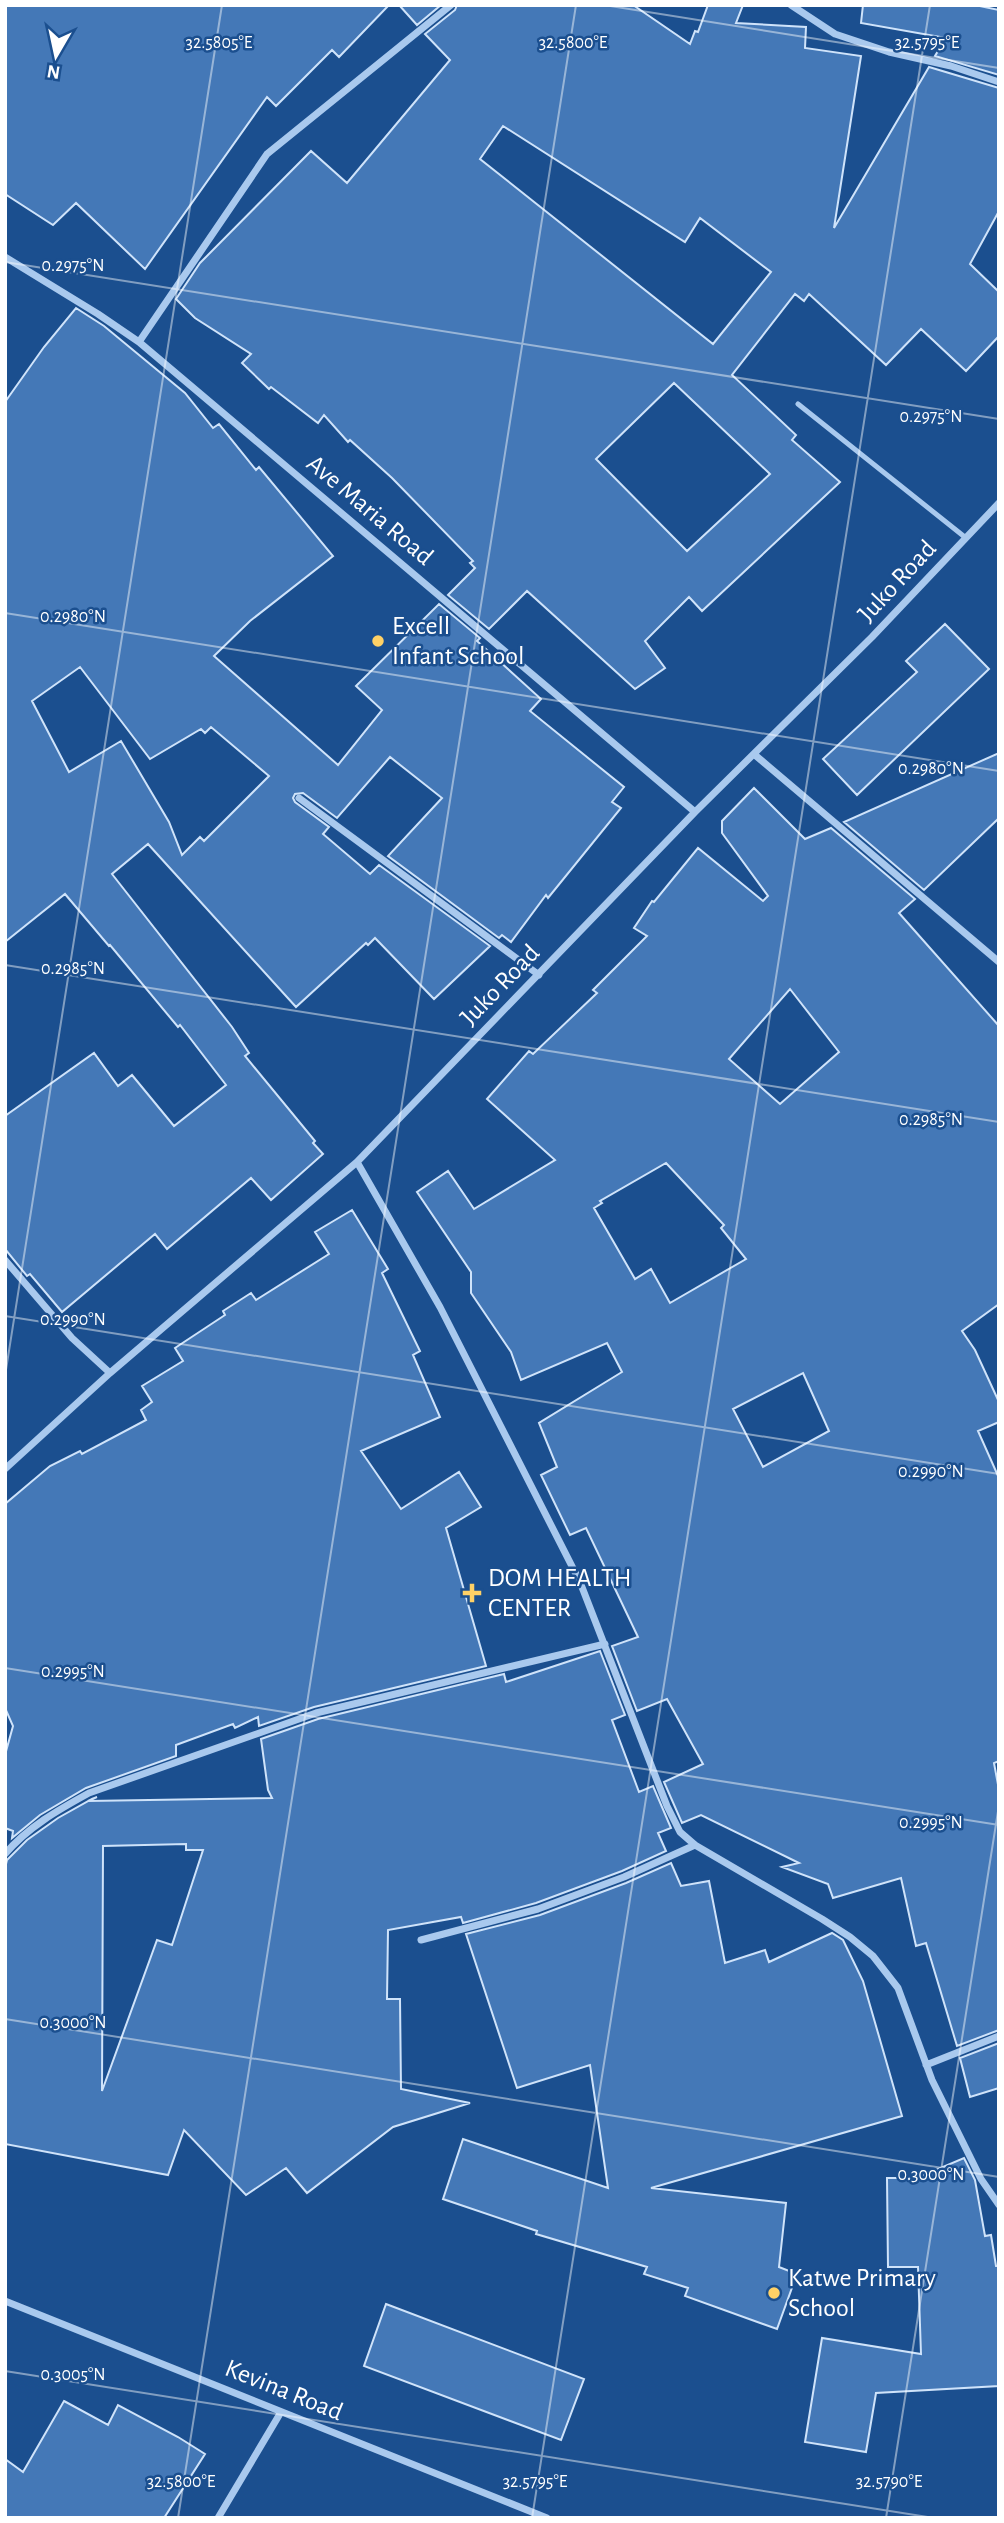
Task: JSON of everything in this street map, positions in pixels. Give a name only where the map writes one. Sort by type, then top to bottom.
[{"type":"street","points":[[139,342],[267,153],[451,5]]},
{"type":"street","points":[[790,5],[835,34],[889,52],[951,66],[999,82]]},
{"type":"street","name":"Ave Maria Road","points":[[5,257],[139,342],[695,813]]},
{"type":"street","name":"Juko Road","points":[[5,1469],[110,1373],[357,1163],[695,813],[872,638],[999,503]]},
{"type":"street","points":[[755,755],[999,962]]},
{"type":"street","points":[[299,797],[539,975]]},
{"type":"street","points":[[357,1163],[440,1307],[580,1582],[667,1806],[680,1832],[695,1845],[822,1919],[873,1956],[898,1988],[926,2065],[981,2179],[999,2205]]},
{"type":"street","points":[[5,1260],[72,1338],[110,1373]]},
{"type":"street","points":[[5,1854],[36,1824],[89,1793],[316,1713],[605,1644]]},
{"type":"street","points":[[421,1940],[538,1909],[624,1877],[695,1845]]},
{"type":"street","points":[[926,2065],[999,2036]]},
{"type":"street","name":"Kevina Road","points":[[5,2301],[548,2518]]},
{"type":"street","points":[[218,2518],[281,2412]]},
{"type":"lane","points":[[798,404],[966,538]]},
{"type":"building","points":[[5,5],[389,5],[339,57],[332,50],[276,106],[267,97],[145,269],[76,203],[53,225],[5,194]]},
{"type":"building","points":[[399,5],[441,5],[417,25]]},
{"type":"building","points":[[457,5],[633,5],[690,44],[695,31],[698,32],[708,5],[743,5],[736,23],[806,27],[805,48],[861,56],[834,228],[929,67],[999,88],[999,211],[970,264],[999,292],[999,336],[966,371],[921,329],[886,365],[809,294],[804,301],[795,294],[732,375],[796,435],[792,440],[840,482],[702,611],[689,597],[645,641],[665,668],[635,689],[527,591],[489,629],[448,595],[475,568],[470,563],[473,561],[392,478],[350,440],[348,442],[324,415],[318,423],[271,387],[269,389],[242,363],[251,354],[195,318],[176,299],[200,263],[311,151],[347,183],[450,60],[425,34],[455,10]],"holes":[[[503,126],[685,242],[700,218],[771,272],[713,344],[480,159]],[[674,383],[770,474],[687,551],[596,459]]]},
{"type":"building","points":[[863,5],[975,5],[999,10],[999,75],[935,56],[946,38],[861,23]]},
{"type":"building","points":[[76,308],[104,326],[185,393],[213,428],[219,424],[256,470],[259,467],[333,556],[250,621],[214,656],[338,765],[382,710],[356,686],[439,604],[480,638],[477,641],[541,699],[530,711],[624,787],[612,802],[621,808],[548,898],[546,895],[511,942],[502,935],[499,938],[388,856],[442,798],[390,757],[337,818],[303,793],[295,794],[295,802],[329,827],[323,834],[370,874],[379,865],[490,946],[434,999],[375,938],[368,945],[366,943],[296,1007],[148,844],[112,874],[232,1027],[249,1053],[245,1056],[323,1154],[271,1200],[251,1178],[167,1249],[155,1234],[62,1312],[5,1249],[5,1116],[94,1053],[118,1086],[132,1075],[174,1126],[226,1085],[180,1025],[178,1027],[65,894],[5,942],[5,402]],"holes":[[[80,667],[150,759],[201,729],[205,733],[211,727],[269,776],[204,841],[200,837],[182,855],[169,822],[121,741],[69,772],[32,701]]]},
{"type":"building","points":[[945,624],[989,669],[857,795],[823,759],[917,672],[906,661]]},
{"type":"building","points":[[999,753],[999,818],[924,890],[844,822]]},
{"type":"building","points":[[754,788],[805,839],[831,828],[915,899],[899,913],[999,1026],[999,1304],[962,1331],[975,1350],[999,1402],[999,1422],[978,1431],[999,1478],[999,1761],[994,1763],[999,1790],[999,2030],[957,2046],[926,1943],[916,1946],[901,1878],[833,1898],[828,1884],[782,1867],[799,1863],[701,1815],[682,1823],[664,1782],[703,1764],[667,1699],[637,1711],[612,1646],[638,1637],[586,1528],[570,1535],[541,1475],[557,1467],[539,1423],[622,1372],[607,1343],[521,1380],[511,1352],[471,1293],[471,1272],[417,1192],[448,1171],[474,1209],[555,1160],[487,1099],[529,1051],[533,1054],[597,993],[593,990],[647,936],[634,928],[652,901],[654,902],[698,848],[763,901],[768,896],[722,833],[722,821]],"holes":[[[790,989],[839,1052],[780,1104],[729,1059]],[[666,1163],[724,1225],[721,1228],[746,1259],[670,1303],[651,1269],[635,1279],[594,1208],[602,1203],[600,1201]],[[803,1373],[829,1431],[763,1467],[733,1409]]]},
{"type":"building","points":[[352,1210],[388,1269],[382,1273],[420,1351],[413,1355],[440,1417],[361,1451],[401,1509],[459,1472],[481,1507],[446,1528],[486,1666],[314,1707],[259,1726],[258,1717],[235,1728],[233,1724],[176,1745],[176,1756],[86,1788],[40,1815],[12,1838],[13,1831],[5,1828],[5,1755],[13,1726],[5,1708],[5,1504],[50,1466],[80,1451],[82,1454],[146,1420],[141,1410],[152,1402],[142,1386],[183,1361],[175,1348],[225,1315],[223,1311],[251,1293],[256,1300],[329,1254],[315,1232]]},
{"type":"building","points":[[600,1651],[625,1715],[612,1720],[639,1792],[653,1786],[671,1828],[658,1833],[666,1851],[622,1871],[536,1903],[463,1923],[461,1917],[388,1930],[387,1999],[400,1999],[401,2089],[470,2103],[393,2127],[307,2193],[286,2168],[246,2195],[184,2130],[168,2175],[5,2144],[5,1868],[7,1860],[27,1840],[88,1801],[272,1798],[268,1790],[261,1739],[318,1719],[504,1674],[506,1682]],"holes":[[[186,1844],[186,1850],[203,1850],[172,1945],[157,1940],[102,2091],[103,1846]]]},
{"type":"building","points":[[671,1863],[681,1886],[709,1881],[725,1963],[765,1950],[769,1962],[832,1933],[843,1940],[863,1981],[902,2116],[651,2188],[786,2203],[779,2267],[797,2274],[777,2329],[685,2296],[688,2288],[644,2274],[647,2267],[536,2234],[537,2231],[443,2199],[463,2139],[608,2188],[590,2065],[517,2088],[466,1934],[540,1915]]},
{"type":"building","points":[[999,2043],[999,2088],[970,2097],[960,2058]]},
{"type":"building","points":[[964,2158],[975,2180],[985,2236],[991,2235],[996,2266],[999,2266],[999,2386],[876,2393],[866,2452],[805,2442],[822,2338],[921,2354],[918,2267],[888,2267],[887,2178],[917,2178]]},
{"type":"building","points":[[386,2304],[584,2379],[561,2440],[364,2366]]},
{"type":"building","points":[[64,2401],[108,2425],[118,2405],[205,2454],[164,2518],[5,2518],[5,2459],[23,2472]]},
{"type":"place","name":"Excell Infant School","points":[[378,641]]},
{"type":"place","name":"DOM HEALTH CENTER","points":[[472,1593]]},
{"type":"place","name":"Katwe Primary School","points":[[774,2293]]}]
